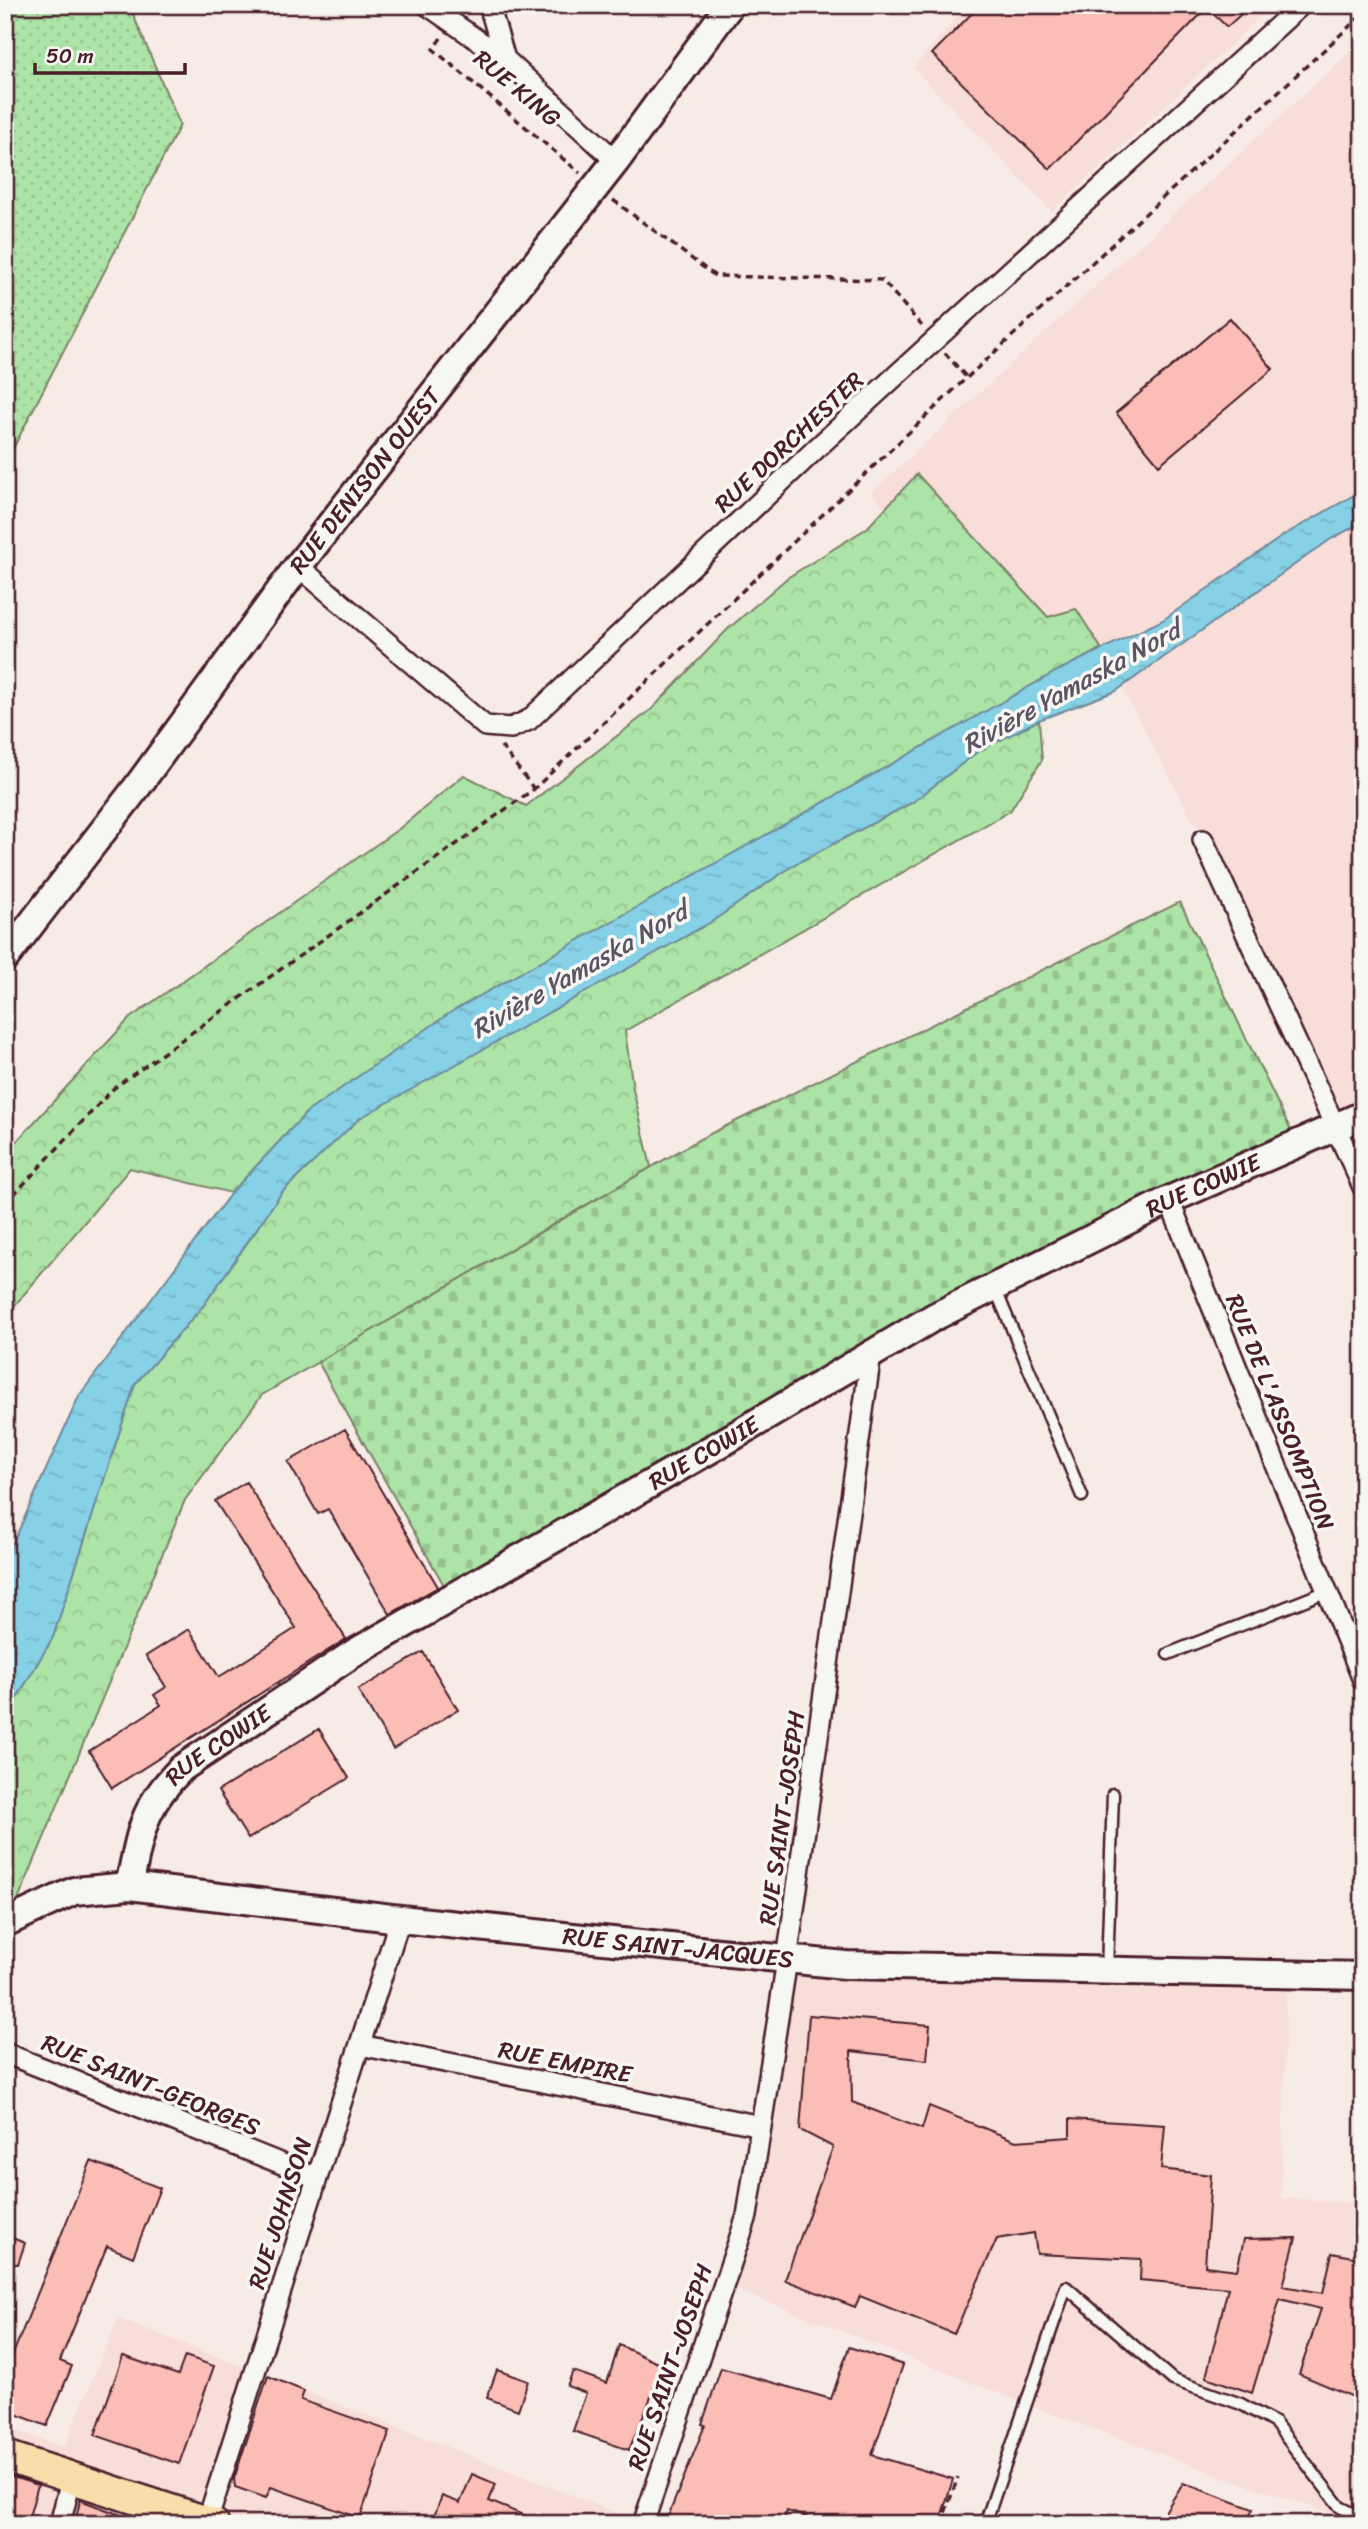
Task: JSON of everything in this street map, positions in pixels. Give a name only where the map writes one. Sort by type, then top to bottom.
[{"type":"main road","points":[[5,2456],[210,2523]]},
{"type":"street","name":"RUE KING","points":[[427,5],[505,59],[616,161]]},
{"type":"street","points":[[489,5],[505,59]]},
{"type":"street","name":"RUE DENISON OUEST","points":[[5,958],[137,787],[298,566],[616,161],[730,5]]},
{"type":"street","name":"RUE DORCHESTER","points":[[485,726],[511,728],[529,720],[819,446],[936,342],[1301,5]]},
{"type":"street","points":[[298,566],[485,726]]},
{"type":"street","points":[[1203,840],[1363,1187]]},
{"type":"street","name":"RUE COWIE","points":[[129,1886],[145,1814],[161,1788],[182,1768],[390,1632],[872,1354],[995,1287],[1169,1200],[1363,1115]]},
{"type":"street","name":"RUE DE L'ASSOMPTION","points":[[1169,1200],[1325,1592],[1363,1680]]},
{"type":"street","name":"RUE SAINT-JOSEPH","points":[[643,2524],[747,2216],[787,1960],[872,1354]]},
{"type":"street","name":"RUE SAINT-JACQUES","points":[[5,1923],[74,1891],[129,1886],[400,1919],[845,1965],[1363,1976]]},
{"type":"street","name":"RUE JOHNSON","points":[[210,2523],[400,1919]]},
{"type":"street","name":"RUE EMPIRE","points":[[360,2045],[761,2126]]},
{"type":"street","name":"RUE SAINT-GEORGES","points":[[5,2053],[317,2178]]},
{"type":"street","points":[[60,2524],[72,2476]]},
{"type":"lane","points":[[995,1287],[1082,1496]]},
{"type":"lane","points":[[1168,1654],[1325,1592]]},
{"type":"lane","points":[[1107,1970],[1112,1794]]},
{"type":"lane","points":[[985,2524],[1066,2287],[1173,2380],[1241,2404],[1275,2424],[1340,2507],[1363,2518]]},
{"type":"path","points":[[5,1204],[114,1088],[534,789],[967,378],[1363,14]]},
{"type":"path","name":"RUE KING","points":[[451,22],[433,49],[596,186]]},
{"type":"path","points":[[596,186],[715,276],[882,279],[967,378]]},
{"type":"path","points":[[485,726],[534,789]]},
{"type":"path","points":[[942,2524],[958,2477]]},
{"type":"shaded area","points":[[967,5],[1273,5],[1052,212],[913,68]]},
{"type":"shaded area","points":[[1363,40],[1363,1115],[1336,1127],[1203,840],[1101,648],[1057,671],[871,493]]},
{"type":"shaded area","points":[[787,1960],[1287,1974],[1281,2198],[1363,2203],[1363,2523],[1246,2485],[1031,2406],[725,2285]]},
{"type":"shaded area","points":[[118,2318],[645,2524],[5,2524],[5,2427],[64,2447]]},
{"type":"green space","points":[[5,5],[129,5],[180,125],[5,464]]},
{"type":"green space","points":[[917,474],[1048,617],[1076,609],[1101,648],[307,1112],[231,1193],[130,1168],[5,1317],[5,1154],[130,1018],[400,828],[464,775],[526,806],[652,709],[728,629],[787,578],[867,528]]},
{"type":"green space","points":[[1039,720],[1042,760],[1010,811],[625,1031],[633,1089],[651,1167],[262,1395],[185,1500],[11,1917],[5,1920],[5,1718],[53,1637],[135,1384],[204,1305],[282,1192],[360,1117],[711,922],[795,864],[913,802],[977,752]]},
{"type":"green space","points":[[1180,902],[1297,1143],[1169,1200],[450,1596],[318,1362],[700,1139]]},
{"type":"water","name":"Rivière Yamaska Nord","points":[[1363,490],[1363,522],[1331,539],[1116,691],[1039,720],[977,752],[913,802],[795,864],[711,922],[360,1118],[282,1192],[204,1305],[135,1384],[53,1637],[5,1718],[5,1561],[79,1396],[231,1193],[307,1112],[451,1012],[1057,671],[1163,620],[1284,535]]},
{"type":"building","points":[[980,5],[1251,5],[1227,27],[1207,8],[1050,169],[932,54]]},
{"type":"building","points":[[1230,318],[1273,369],[1159,465],[1116,413]]},
{"type":"building","points":[[345,1429],[438,1587],[390,1614],[328,1509],[318,1514],[288,1462]]},
{"type":"building","points":[[246,1482],[346,1639],[112,1788],[89,1751],[161,1705],[154,1695],[166,1687],[146,1656],[189,1629],[219,1677],[296,1628],[215,1501]]},
{"type":"building","points":[[423,1652],[458,1710],[393,1749],[358,1690]]},
{"type":"building","points":[[319,1729],[349,1778],[248,1839],[218,1791]]},
{"type":"building","points":[[809,2015],[930,2025],[927,2060],[851,2051],[852,2102],[922,2129],[929,2106],[1016,2141],[1070,2137],[1070,2119],[1165,2125],[1161,2169],[1211,2175],[1205,2266],[1237,2270],[1244,2239],[1296,2238],[1283,2286],[1323,2293],[1332,2253],[1363,2259],[1363,2386],[1358,2399],[1299,2374],[1321,2309],[1280,2299],[1252,2393],[1206,2377],[1228,2288],[1140,2280],[1141,2259],[1037,2254],[1034,2233],[997,2239],[954,2334],[860,2296],[855,2307],[785,2280],[833,2147],[800,2130]]},
{"type":"building","points":[[91,2161],[160,2188],[133,2257],[107,2246],[60,2361],[72,2366],[47,2426],[5,2410],[5,2374]]},
{"type":"building","points":[[5,2235],[25,2243],[18,2264],[5,2264]]},
{"type":"building","points":[[619,2345],[664,2366],[629,2450],[573,2431],[586,2393],[567,2386],[573,2371],[607,2383]]},
{"type":"building","points":[[849,2347],[903,2365],[872,2455],[953,2479],[939,2524],[828,2524],[787,2511],[783,2524],[747,2524],[731,2518],[728,2524],[665,2524],[705,2425],[702,2424],[721,2368],[831,2399]]},
{"type":"building","points":[[123,2356],[178,2375],[185,2356],[214,2366],[179,2464],[95,2435]]},
{"type":"building","points":[[497,2370],[528,2381],[518,2410],[487,2398]]},
{"type":"building","points":[[268,2376],[304,2391],[301,2400],[390,2431],[360,2518],[271,2487],[266,2498],[235,2487],[234,2479]]},
{"type":"building","points":[[472,2474],[496,2484],[489,2501],[545,2524],[431,2524],[442,2496],[460,2503]]},
{"type":"building","points":[[6,2475],[38,2485],[27,2524],[5,2518]]},
{"type":"building","points":[[1183,2483],[1253,2509],[1245,2524],[1181,2524],[1165,2512]]},
{"type":"building","points":[[80,2500],[140,2522],[75,2524]]}]
